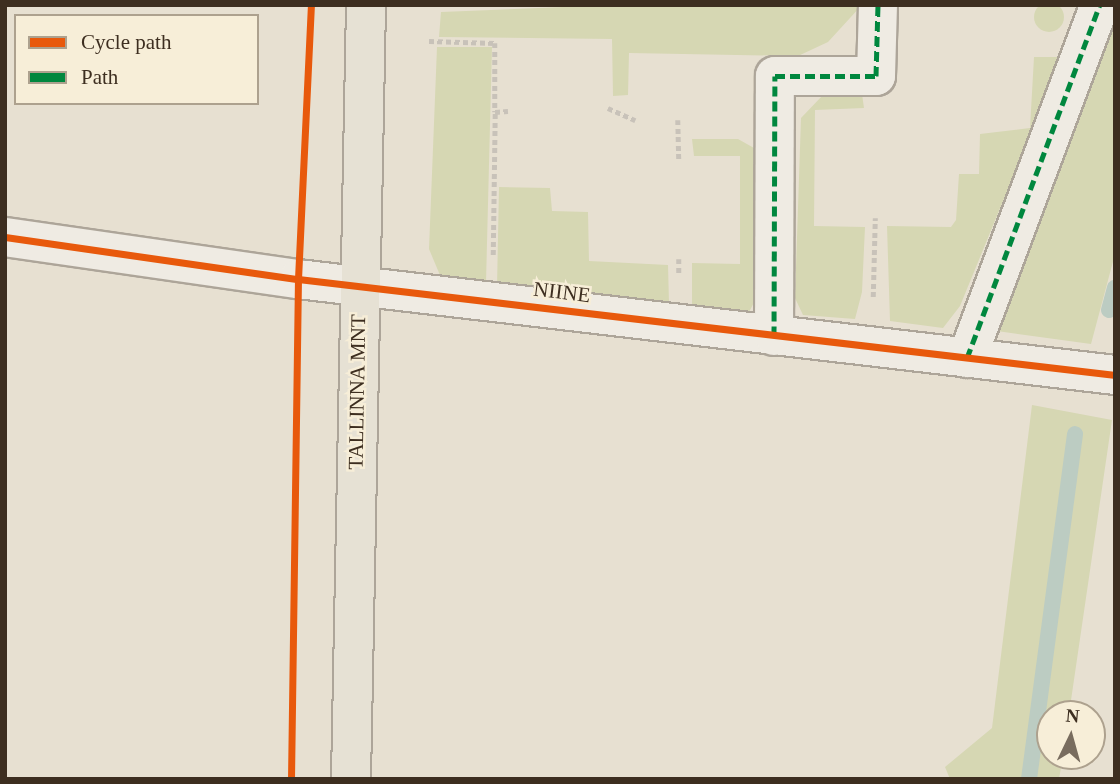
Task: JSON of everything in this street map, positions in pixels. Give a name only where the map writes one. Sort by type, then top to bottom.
[{"type":"main road","name":"TALLINNA MNT","points":[[351,779],[357,285],[366,5]]},
{"type":"street","points":[[774,336],[775,76],[876,76],[877,5]]},
{"type":"street","points":[[967,358],[1100,5]]},
{"type":"street","name":"NIINE","points":[[5,237],[357,285],[1115,375]]},
{"type":"path","points":[[429,41],[495,43],[492,301]]},
{"type":"path","points":[[608,107],[635,120]]},
{"type":"path","points":[[495,112],[509,111]]},
{"type":"path","points":[[678,120],[679,161]]},
{"type":"path","points":[[872,347],[875,218]]},
{"type":"green space","points":[[1049,2],[1060,6],[1064,17],[1060,28],[1049,32],[1038,28],[1034,17],[1038,6]]},
{"type":"green space","points":[[612,5],[861,6],[828,42],[798,56],[629,53],[628,95],[613,96],[612,39],[439,37],[441,12]]},
{"type":"green space","points":[[1115,5],[1115,254],[1091,344],[997,331]]},
{"type":"green space","points":[[437,47],[492,47],[486,283],[442,280],[429,249]]},
{"type":"green space","points":[[1034,57],[1062,57],[960,306],[943,328],[890,321],[887,226],[951,227],[956,220],[959,174],[979,174],[980,134],[1030,128]]},
{"type":"green space","points":[[862,94],[864,108],[815,110],[814,226],[865,227],[862,292],[855,319],[803,315],[795,298],[801,118],[823,95]]},
{"type":"green space","points":[[692,139],[738,139],[754,148],[760,161],[760,291],[748,314],[692,309],[692,263],[740,264],[740,156],[694,156]]},
{"type":"green space","points":[[499,187],[550,188],[552,211],[588,212],[589,261],[668,265],[669,303],[497,287]]},
{"type":"green space","points":[[1032,405],[1112,420],[1071,700],[1036,700],[1036,770],[1061,770],[1059,779],[950,779],[945,767],[992,728]]},
{"type":"waterway","points":[[1109,310],[1115,288]]},
{"type":"waterway","points":[[1029,779],[1075,434]]},
{"type":"marked path","points":[[774,336],[775,76],[876,76],[878,5]]},
{"type":"marked path","points":[[967,358],[1100,5]]},
{"type":"cycle path","points":[[291,779],[298,279],[311,5]]},
{"type":"cycle path","points":[[5,237],[298,279],[1115,375]]}]
